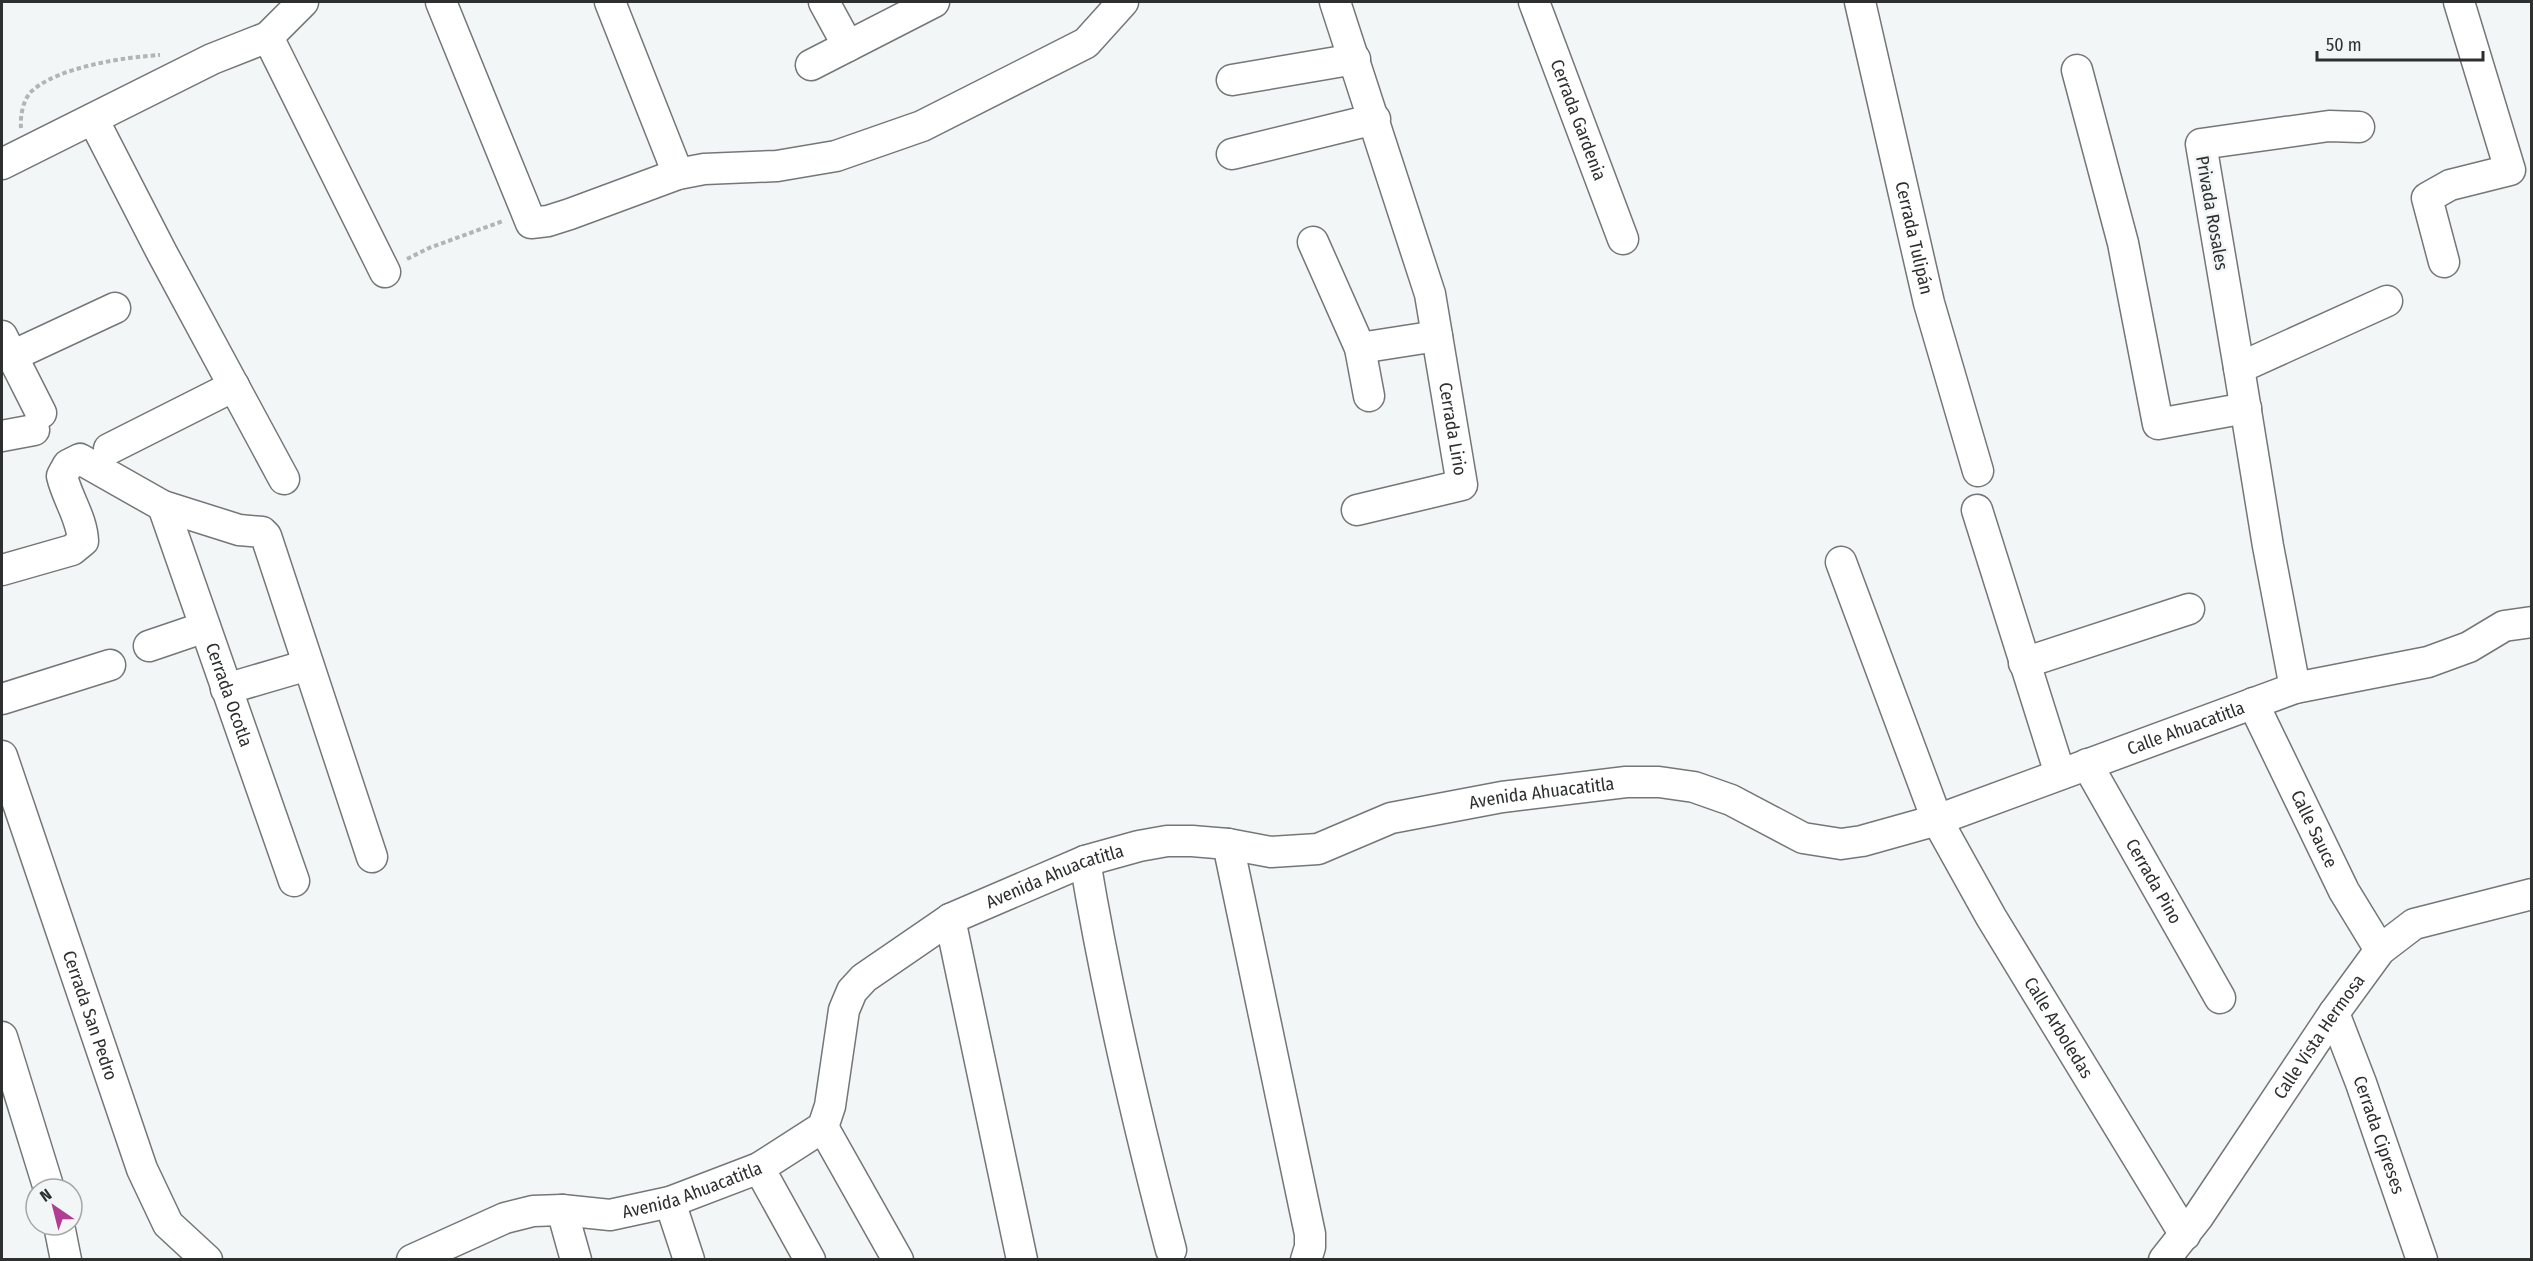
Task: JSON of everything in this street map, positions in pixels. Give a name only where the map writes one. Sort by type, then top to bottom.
[{"type":"street","points":[[12,159],[212,59],[268,37],[303,2]]},
{"type":"street","points":[[441,2],[531,223],[548,221],[570,214],[678,174],[704,169],[777,166],[836,156],[922,126],[1086,43],[1123,2]]},
{"type":"street","points":[[610,2],[678,174]]},
{"type":"street","points":[[824,2],[848,46]]},
{"type":"street","points":[[811,65],[934,2]]},
{"type":"street","name":"Cerrada Lirio","points":[[1335,2],[1375,119],[1430,294],[1462,484],[1357,510]]},
{"type":"street","name":"Cerrada Gardenia","points":[[1534,2],[1623,239]]},
{"type":"street","name":"Cerrada Tulipán","points":[[1860,2],[1929,303],[1978,471]]},
{"type":"street","points":[[2444,262],[2427,198],[2450,186],[2510,170],[2459,2]]},
{"type":"street","points":[[268,37],[385,272]]},
{"type":"street","points":[[1232,80],[1355,59]]},
{"type":"street","points":[[2077,70],[2123,243],[2158,424],[2246,408]]},
{"type":"street","points":[[93,119],[284,479]]},
{"type":"street","points":[[1232,153],[1375,119]]},
{"type":"street","name":"Privada Rosales","points":[[2295,688],[2268,546],[2240,368],[2200,144],[2328,126],[2359,127]]},
{"type":"street","points":[[1314,242],[1360,348],[1369,396]]},
{"type":"street","points":[[2240,368],[2387,301]]},
{"type":"street","points":[[2,436],[38,422],[7,346],[116,308]]},
{"type":"street","points":[[1360,348],[1437,336]]},
{"type":"street","points":[[109,449],[234,386]]},
{"type":"street","points":[[2,570],[72,550],[83,541],[83,530],[62,476],[68,465],[80,459],[163,506],[239,530],[257,530],[266,536],[372,857]]},
{"type":"street","name":"Cerrada Ocotla","points":[[163,506],[294,881]]},
{"type":"street","points":[[1977,510],[2060,774]]},
{"type":"street","name":"Calle Arboledas","points":[[1841,562],[1937,819],[1997,927],[2185,1234]]},
{"type":"street","points":[[2024,663],[2189,609]]},
{"type":"street","name":"Calle Ahuacatitla","points":[[1841,844],[1862,841],[1937,819],[2295,688],[2428,662],[2469,647],[2504,626],[2532,622]]},
{"type":"street","points":[[149,646],[205,627]]},
{"type":"street","points":[[2,699],[110,665]]},
{"type":"street","points":[[226,689],[308,665]]},
{"type":"street","name":"Calle Sauce","points":[[2253,703],[2344,891],[2380,950]]},
{"type":"street","name":"Cerrada San Pedro","points":[[2,756],[142,1169],[168,1224],[207,1260]]},
{"type":"street","name":"Cerrada Pino","points":[[2087,764],[2220,998]]},
{"type":"street","name":"Avenida Ahuacatitla","points":[[412,1260],[505,1218],[533,1211],[562,1210],[610,1215],[670,1203],[759,1168],[823,1127],[830,1106],[844,1010],[852,991],[877,967],[951,919],[1085,861],[1138,846],[1167,842],[1192,841],[1228,844],[1270,852],[1318,849],[1367,826],[1400,816],[1502,797],[1626,782],[1659,782],[1694,787],[1731,800],[1803,838],[1841,844]]},
{"type":"street","points":[[1228,844],[1310,1234],[1310,1247],[1306,1260]]},
{"type":"street","points":[[1085,861],[1099,943],[1135,1112],[1171,1250]]},
{"type":"street","name":"Calle Vista Hermosa","points":[[2164,1260],[2185,1234],[2334,1013],[2380,950],[2414,924],[2532,894]]},
{"type":"street","points":[[951,919],[1022,1260]]},
{"type":"street","name":"Cerrada Cipreses","points":[[2334,1013],[2361,1083],[2422,1260]]},
{"type":"street","points":[[2,1037],[45,1177]]},
{"type":"street","points":[[823,1127],[897,1260]]},
{"type":"street","points":[[759,1168],[810,1260]]},
{"type":"street","points":[[670,1203],[689,1260]]},
{"type":"street","points":[[562,1210],[576,1260]]},
{"type":"street","points":[[61,1237],[66,1260]]},
{"type":"path","points":[[12,159],[20,115],[31,91],[58,74],[135,56],[166,55]]},
{"type":"path","points":[[385,272],[429,248],[500,221],[531,223]]}]
